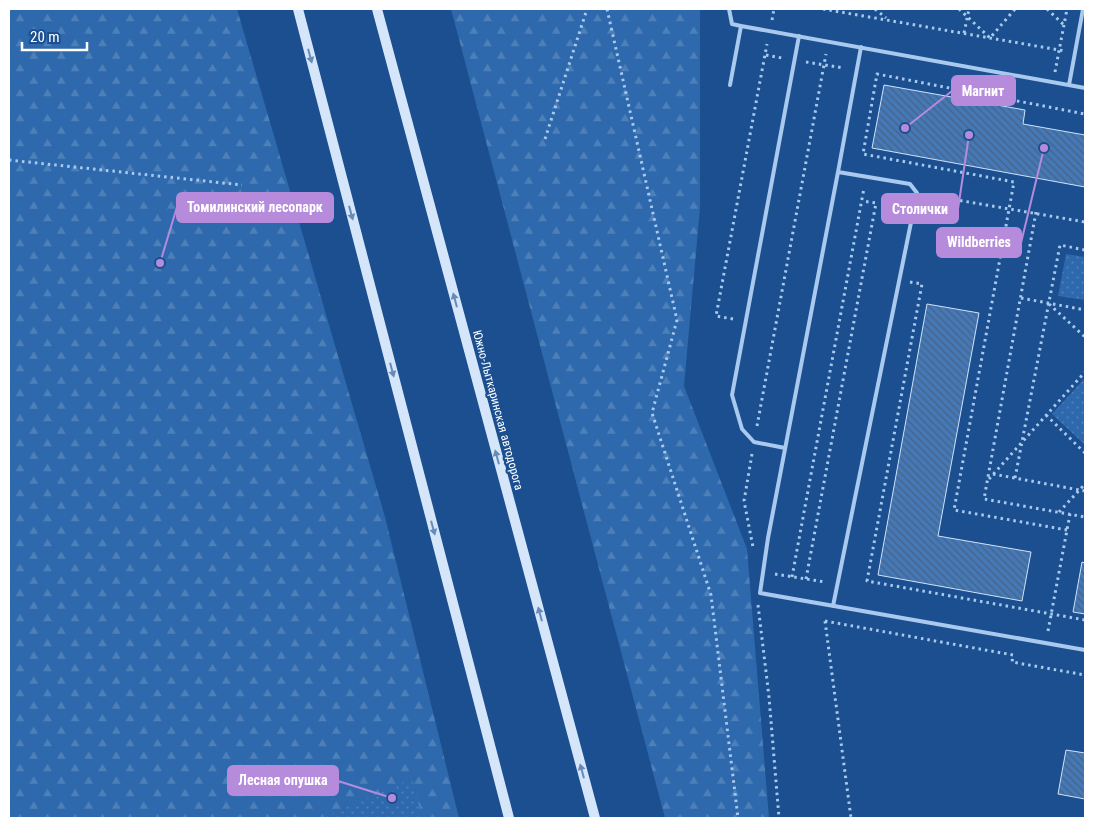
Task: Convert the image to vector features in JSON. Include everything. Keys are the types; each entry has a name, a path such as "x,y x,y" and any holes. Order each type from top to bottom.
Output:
{"main road":[{"path":"298,9 509,818"},
{"name":"Южно-Лыткаринская автодорога","path":"377,9 595,818"}],"lane":[{"path":"729,9 732,24 741,26 1085,88"},
{"path":"1069,85 1083,9"},
{"path":"730,86 741,26"},
{"path":"785,448 754,442 742,429 732,395 799,36"},
{"path":"860,47 768,538 760,593 1085,650"},
{"path":"833,606 917,193 910,184 838,172"}],"path":[{"path":"545,139 587,9"},
{"path":"607,9 677,320 652,413 711,595 738,818"},
{"path":"716,316 774,9"},
{"path":"823,9 1075,53"},
{"path":"875,9 887,20"},
{"path":"959,9 990,38"},
{"path":"964,33 969,9"},
{"path":"990,38 1015,9"},
{"path":"1047,9 1064,25"},
{"path":"1053,82 1067,9"},
{"path":"829,42 744,501 757,570 763,573 837,585"},
{"path":"766,55 856,70 1085,114"},
{"path":"877,74 863,154 1014,182 954,510 1067,530"},
{"path":"792,577 871,156"},
{"path":"9,160 242,185"},
{"path":"917,193 1036,212 1085,222"},
{"path":"806,579 876,204 862,201"},
{"path":"1036,212 984,498 1085,517"},
{"path":"1015,478 1060,245 1085,250"},
{"path":"900,280 922,284 867,581 1085,620"},
{"path":"1021,298 1085,310"},
{"path":"1049,303 1085,337"},
{"path":"988,480 1085,372"},
{"path":"1046,415 1085,453"},
{"path":"993,474 1085,491"},
{"path":"1059,512 1085,484"},
{"path":"1046,643 1070,514"},
{"path":"758,600 769,697 779,818"},
{"path":"833,606 825,621 851,818"},
{"path":"825,621 1013,655 1012,662 1085,675"}],"green space":[{"path":"9,9 237,9 385,517 459,818 9,818"},
{"path":"451,9 700,9 700,208 684,386 747,549 769,818 665,818"},
{"path":"1066,254 1085,257 1085,300 1058,296"},
{"path":"1085,378 1085,445 1052,414"},
{"path":"412,779 422,818 321,818"}],"building":[{"path":"884,85 1025,110 1023,124 1085,135 1085,187 872,148"},
{"path":"927,304 979,313 938,536 1031,552 1022,601 878,575"},
{"path":"1082,562 1085,563 1085,614 1073,612"},
{"path":"1066,750 1085,753 1085,799 1058,794"}],"place":[{"name":"Магнит","path":"905,128"},
{"name":"Столички","path":"969,135"},
{"name":"Wildberries","path":"1044,148"},
{"name":"Томилинский лесопарк","path":"160,263"},
{"name":"Лесная опушка","path":"392,798"}]}
